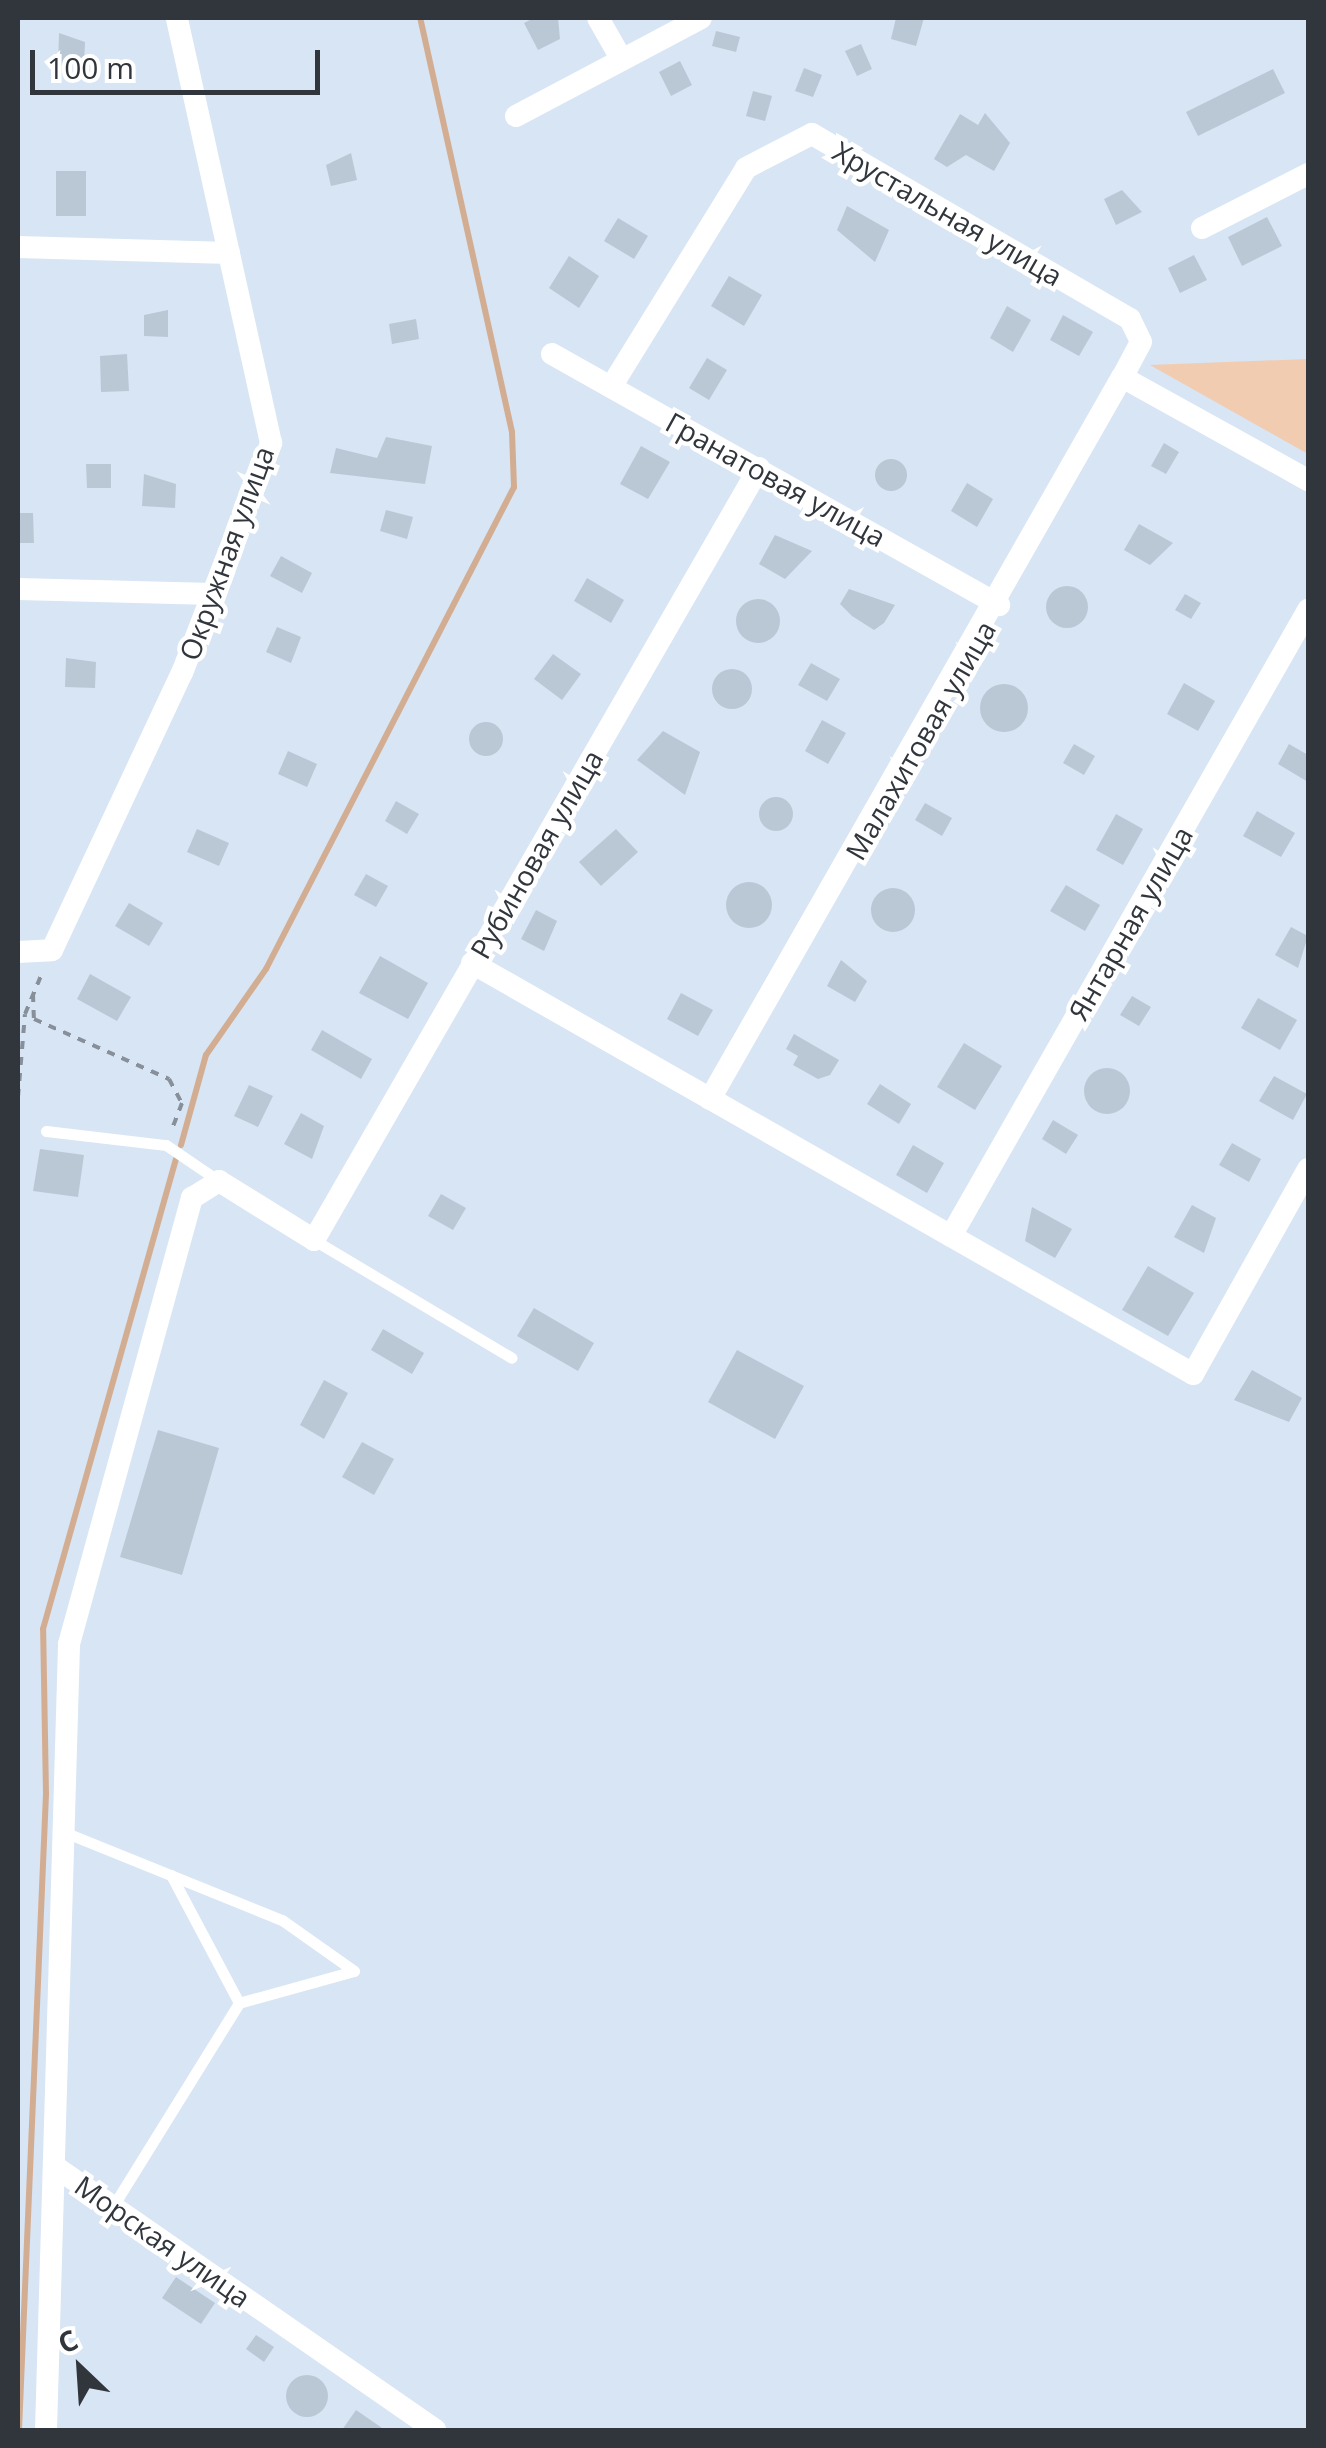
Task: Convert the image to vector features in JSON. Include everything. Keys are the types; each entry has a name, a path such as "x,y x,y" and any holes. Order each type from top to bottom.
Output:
{"street":[{"name":"Окружная улица","path":"52,950 213,594 271,444 177,18"},
{"path":"598,18 622,60"},
{"path":"516,116 701,18"},
{"name":"Хрустальная улица","path":"611,387 746,168 812,134 1130,318 1140,342 1122,377"},
{"path":"1202,228 1308,174"},
{"path":"18,248 229,253"},
{"name":"Гранатовая улица","path":"552,354 999,605"},
{"path":"1122,377 1308,480"},
{"name":"Малахитовая улица","path":"710,1099 999,605 1122,377"},
{"name":"Рубиновая улица","path":"314,1240 759,468"},
{"path":"18,589 213,594"},
{"name":"Янтарная улица","path":"951,1236 1308,610"},
{"path":"18,952 52,950"},
{"path":"472,964 1193,1374 1308,1169"},
{"path":"57,2168 64,1832 77,1594 192,1198 219,1181 314,1240"},
{"name":"Морская улица","path":"57,2168 435,2430"},
{"name":"Морская улица","path":"46,2430 57,2168"}],"lane":[{"path":"46,1130 166,1145 219,1181"},
{"path":"314,1240 512,1358"},
{"path":"64,1832 282,1920 354,1971 240,2003 113,2206"},
{"path":"172,1875 240,2003"}],"path":[{"path":"18,1097 33,994 52,950"},
{"path":"33,994 34,1018 169,1079 182,1103 166,1145"}],"shaded area":[{"path":"1308,359 1308,454 1150,365"}],"building":[{"path":"534,18 558,18 560,39 538,50 524,23"},
{"path":"896,18 924,18 916,46 891,39"},
{"path":"716,31 740,37 736,52 712,46"},
{"path":"59,33 85,42 84,65 58,65"},
{"path":"861,44 872,69 857,76 845,51"},
{"path":"680,61 692,85 671,96 659,72"},
{"path":"804,68 822,75 813,97 795,91"},
{"path":"1273,69 1285,93 1198,136 1186,112"},
{"path":"753,91 772,96 765,121 746,116"},
{"path":"985,113 1010,143 994,171 966,155 947,167 934,159 960,114 978,125"},
{"path":"351,153 357,180 331,186 326,165"},
{"path":"56,171 86,171 86,216 56,216"},
{"path":"1122,190 1142,212 1116,225 1104,199"},
{"path":"847,206 889,230 875,262 837,230"},
{"path":"1267,217 1282,246 1242,266 1228,237"},
{"path":"618,218 648,236 634,259 604,241"},
{"path":"1194,255 1207,280 1180,293 1168,268"},
{"path":"569,256 599,276 579,308 549,288"},
{"path":"729,276 762,295 744,326 711,306"},
{"path":"1007,306 1031,320 1013,352 990,338"},
{"path":"168,310 168,337 144,336 144,315"},
{"path":"1063,315 1093,332 1079,356 1050,340"},
{"path":"416,319 419,339 392,344 389,324"},
{"path":"127,354 129,391 101,392 100,356"},
{"path":"707,358 727,370 709,400 689,388"},
{"path":"386,437 432,446 425,484 330,473 336,448 377,458"},
{"path":"1164,443 1179,452 1166,474 1151,466"},
{"path":"641,446 670,462 648,499 620,484"},
{"path":"891,459 902,464 907,475 902,486 891,491 880,486 875,475 880,464"},
{"path":"86,464 111,464 111,488 87,488"},
{"path":"144,474 176,484 175,508 142,506"},
{"path":"967,483 993,499 977,527 951,511"},
{"path":"386,510 413,517 407,539 380,531"},
{"path":"18,513 33,513 34,543 18,543"},
{"path":"1139,524 1173,543 1150,565 1124,550"},
{"path":"775,535 812,551 785,579 759,564"},
{"path":"281,556 312,573 302,593 270,576"},
{"path":"587,578 624,600 611,623 574,601"},
{"path":"1067,586 1082,592 1088,607 1082,622 1067,628 1052,622 1046,607 1052,592"},
{"path":"849,589 895,605 884,623 874,630 852,616 840,604"},
{"path":"1185,594 1201,603 1191,619 1175,610"},
{"path":"758,599 773,606 780,621 773,636 758,643 743,636 736,621 743,606"},
{"path":"277,627 301,637 291,663 266,652"},
{"path":"553,654 581,674 562,700 534,679"},
{"path":"66,658 96,662 95,688 65,687"},
{"path":"811,663 840,679 827,701 798,685"},
{"path":"732,669 746,675 752,689 746,703 732,709 718,703 712,689 718,675"},
{"path":"1184,683 1215,701 1198,731 1167,714"},
{"path":"1004,684 1021,691 1028,708 1021,725 1004,732 987,725 980,708 987,691"},
{"path":"822,720 846,733 828,764 805,751"},
{"path":"486,722 498,727 503,739 498,751 486,756 474,751 469,739 474,727"},
{"path":"663,731 700,752 685,795 637,760"},
{"path":"1074,744 1095,756 1084,775 1063,763"},
{"path":"1289,744 1308,755 1308,782 1278,764"},
{"path":"288,751 317,764 307,787 278,774"},
{"path":"776,797 788,802 793,814 788,826 776,831 764,826 759,814 764,802"},
{"path":"396,801 419,814 407,834 385,821"},
{"path":"925,803 952,818 942,836 915,820"},
{"path":"1257,811 1295,833 1281,857 1243,836"},
{"path":"1116,814 1143,829 1123,865 1096,850"},
{"path":"197,829 229,843 219,866 187,852"},
{"path":"616,829 638,852 601,886 579,862"},
{"path":"366,874 388,886 376,907 354,895"},
{"path":"749,882 765,889 772,905 765,921 749,928 733,921 726,905 733,889"},
{"path":"1066,885 1100,905 1085,931 1050,911"},
{"path":"893,888 909,894 915,910 909,926 893,932 877,926 871,910 877,894"},
{"path":"129,903 163,923 149,946 115,926"},
{"path":"536,910 557,921 544,951 521,939"},
{"path":"1291,927 1308,936 1298,968 1275,955"},
{"path":"380,956 428,983 408,1019 359,993"},
{"path":"841,960 867,981 855,1002 827,986"},
{"path":"90,974 131,997 117,1021 77,999"},
{"path":"681,993 713,1010 698,1036 667,1019"},
{"path":"1132,996 1151,1007 1139,1026 1120,1015"},
{"path":"1258,998 1297,1020 1280,1050 1241,1028"},
{"path":"322,1030 372,1059 361,1079 311,1050"},
{"path":"794,1034 839,1060 830,1075 818,1079 793,1065 798,1056 786,1049"},
{"path":"964,1043 1002,1066 975,1110 937,1087"},
{"path":"1107,1068 1124,1074 1130,1091 1124,1108 1107,1114 1090,1108 1084,1091 1090,1074"},
{"path":"1274,1076 1307,1094 1293,1120 1259,1101"},
{"path":"880,1084 911,1104 899,1124 867,1104"},
{"path":"249,1085 273,1096 258,1127 234,1116"},
{"path":"301,1113 324,1126 312,1159 284,1144"},
{"path":"1053,1120 1078,1135 1066,1154 1042,1139"},
{"path":"1232,1143 1261,1159 1249,1182 1219,1165"},
{"path":"913,1145 944,1163 927,1193 896,1175"},
{"path":"40,1149 84,1155 78,1197 33,1191"},
{"path":"441,1194 466,1208 453,1230 428,1216"},
{"path":"1192,1205 1216,1218 1204,1253 1174,1237"},
{"path":"1032,1207 1072,1229 1055,1258 1025,1241"},
{"path":"1148,1266 1194,1293 1168,1336 1122,1310"},
{"path":"534,1308 594,1343 578,1371 517,1336"},
{"path":"383,1329 424,1353 412,1374 371,1350"},
{"path":"737,1350 804,1386 775,1439 708,1402"},
{"path":"1252,1370 1302,1398 1289,1422 1234,1400"},
{"path":"324,1380 348,1393 324,1439 300,1425"},
{"path":"158,1430 219,1448 182,1575 120,1557"},
{"path":"362,1442 394,1459 374,1495 342,1477"},
{"path":"176,2277 215,2303 201,2324 162,2298"},
{"path":"256,2335 274,2347 264,2362 246,2349"},
{"path":"307,2375 322,2381 328,2396 322,2411 307,2417 292,2411 286,2396 292,2381"},
{"path":"356,2410 385,2430 342,2430"}],"waterway":[{"path":"181,1145 206,1055 266,969 514,487 512,432 420,18"},
{"path":"19,2430 46,1794 43,1629 176,1159"}]}
